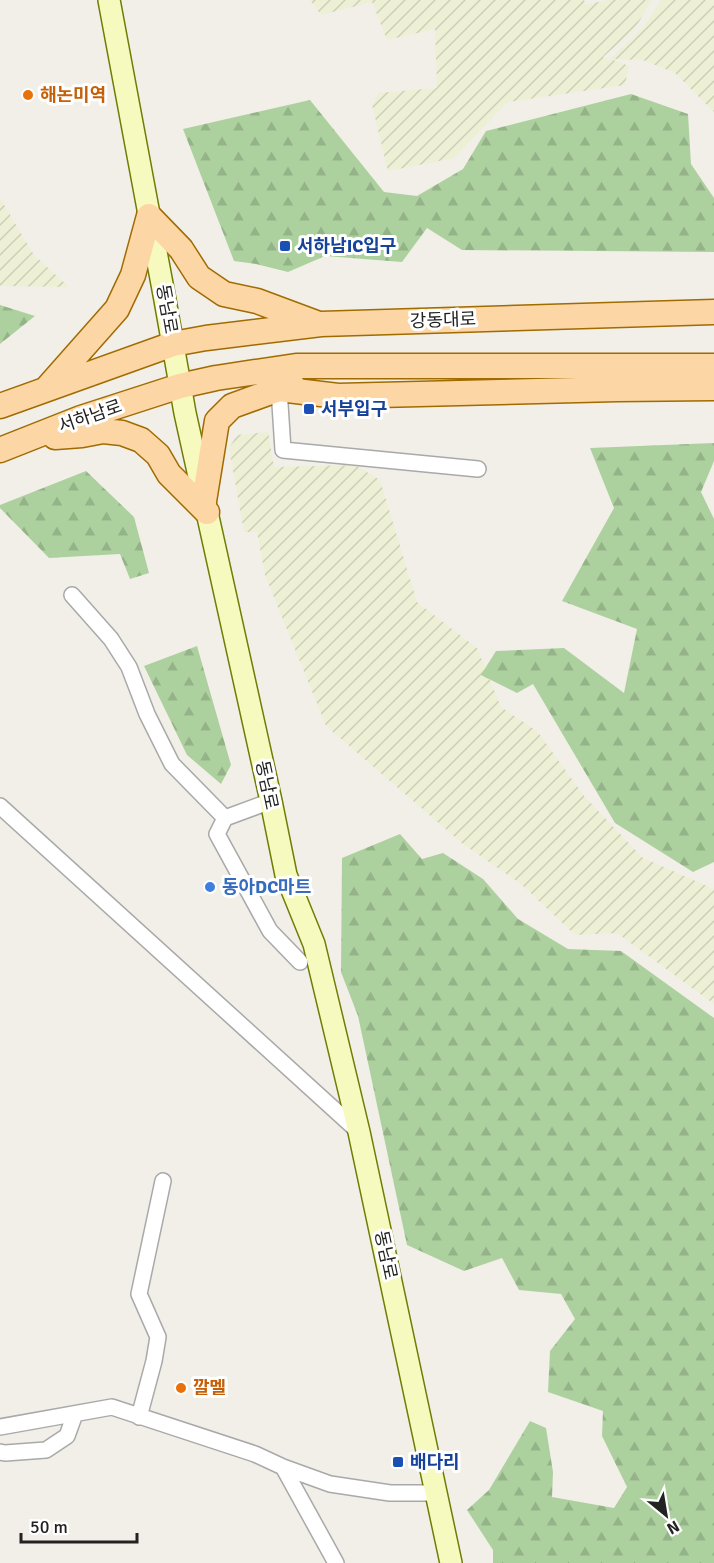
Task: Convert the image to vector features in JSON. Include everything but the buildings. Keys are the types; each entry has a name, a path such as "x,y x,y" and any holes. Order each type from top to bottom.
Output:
{"main road":[{"name":"동남로","path":"109,0 184,412 286,875 314,944 359,1132 451,1563"},
{"path":"149,216 181,249 199,277 224,294 257,301 321,324"},
{"path":"47,389 117,309 133,275 149,216"},
{"name":"강동대로","path":"173,344 321,324 714,312"},
{"path":"0,406 173,344"},
{"path":"180,386 296,366 714,366"},
{"path":"205,506 218,421 232,406 279,389 380,366"},
{"name":"서하남로","path":"0,450 81,418 180,386"},
{"path":"279,389 338,396 714,388"},
{"path":"26,440 103,431 122,433 141,440 158,456 169,474 205,506"}],"street":[{"path":"279,389 283,450 478,468"},
{"path":"72,595 111,639 129,667 147,714 172,764 225,818"},
{"path":"271,801 225,818 217,834 270,931 300,962"},
{"path":"0,806 359,1132"},
{"path":"139,1416 158,1337 139,1294 163,1182"},
{"path":"0,1427 112,1407 255,1454 330,1484 390,1493 436,1493"},
{"path":"0,1452 46,1450 67,1436 75,1414"},
{"path":"283,1467 336,1563"}],"green space":[{"path":"310,0 584,0 586,5 607,0 652,0 634,30 603,57 609,60 644,26 661,0 714,0 714,112 675,73 643,60 611,59 629,66 625,85 508,102 454,158 388,171 372,105 379,93 437,88 435,29 387,40 372,2 321,15"},
{"path":"631,94 688,114 691,164 714,198 714,252 462,250 427,228 402,262 325,256 288,272 234,261 183,129 310,100 384,192 417,196 463,169 486,131"},
{"path":"0,198 34,255 69,287 0,286"},
{"path":"0,305 35,316 0,344"},
{"path":"268,432 274,467 355,465 380,480 417,602 477,648 501,707 537,731 585,797 643,858 714,889 714,1004 617,933 575,935 521,884 463,844 326,726 265,575 257,532 244,532 229,448 237,435"},
{"path":"714,443 714,461 701,492 714,519 714,862 693,872 615,823 533,684 517,693 481,675 496,651 564,648 624,693 637,629 562,601 614,508 590,448"},
{"path":"86,471 134,517 149,573 130,579 120,554 49,558 0,508 0,505"},
{"path":"197,646 231,765 221,784 187,755 144,666"},
{"path":"400,834 422,859 443,853 483,879 518,919 568,949 621,951 714,1018 714,1563 493,1563 493,1550 467,1510 489,1490 530,1421 546,1428 553,1472 552,1497 614,1508 627,1487 602,1436 603,1411 548,1392 550,1351 575,1319 561,1294 519,1290 502,1258 464,1271 407,1245 358,1016 341,972 342,858"}],"place":[{"name":"해논미역","path":"28,95"},
{"name":"서하남IC입구","path":"285,246"},
{"name":"서부입구","path":"309,409"},
{"name":"동아DC마트","path":"210,887"},
{"name":"깔멜","path":"181,1388"},
{"name":"배다리","path":"398,1462"}]}
